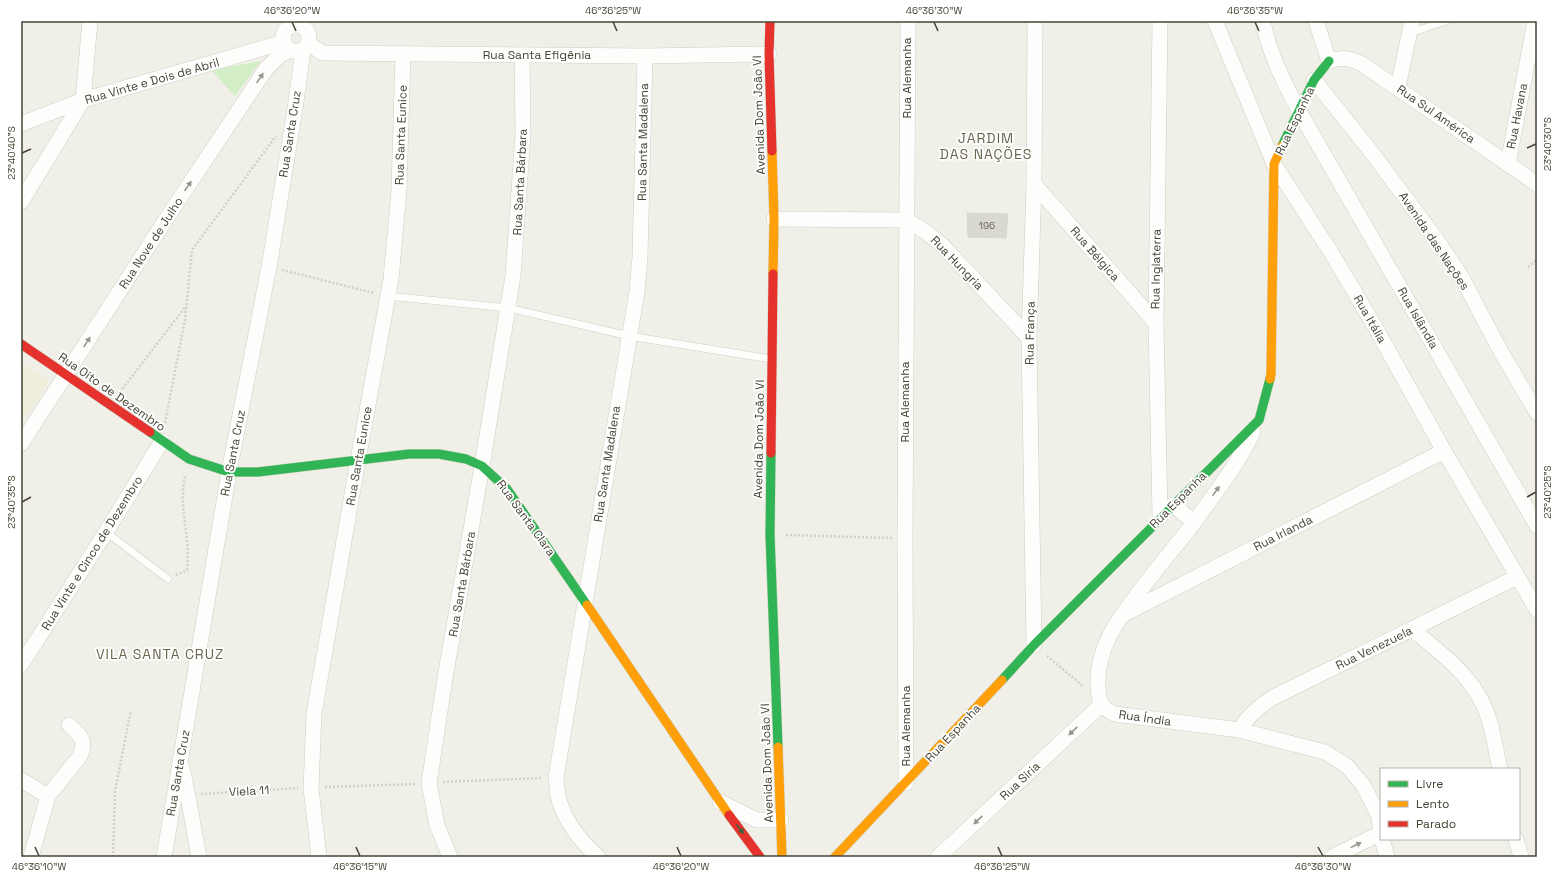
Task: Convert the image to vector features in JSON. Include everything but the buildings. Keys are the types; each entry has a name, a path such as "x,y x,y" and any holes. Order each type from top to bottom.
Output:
{"street":[{"path":"21,202 83,100 90,21"},
{"name":"Avenida Dom João VI","path":"770,21 769,54 774,219 770,535 782,857"},
{"name":"Rua Alemanha","path":"906,783 905,538 908,21"},
{"name":"Rua França","path":"1034,21 1034,184 1029,338 1034,645"},
{"name":"Rua Inglaterra","path":"1160,21 1156,323 1160,517"},
{"name":"Rua Itália","path":"1215,21 1274,164 1332,254 1374,325 1444,451 1537,610"},
{"name":"Rua Islândia","path":"1263,21 1268,45 1274,62 1299,111 1537,526"},
{"path":"1316,21 1329,61"},
{"name":"Rua Havana","path":"1508,164 1535,21"},
{"path":"306,24 309,35 296,46 284,34 289,27 306,24"},
{"path":"1398,87 1411,27"},
{"name":"Rua Vinte e Dois de Abril","path":"21,124 83,100 296,46"},
{"name":"Rua Santa Efigênia","path":"296,46 322,53 645,56 769,54"},
{"name":"Rua Santa Cruz","path":"164,857 229,472 269,267 295,109 296,46"},
{"name":"Rua Nove de Julho","path":"21,444 266,69 280,55 296,46"},
{"name":"Rua Santa Eunice","path":"319,857 310,788 314,714 388,296 399,191 403,54"},
{"name":"Rua Santa Bárbara","path":"450,857 437,825 429,783 445,678 508,308 516,247 523,134 522,55"},
{"name":"Rua Santa Madalena","path":"598,857 575,832 564,813 558,796 556,777 637,291 640,257 645,56"},
{"name":"Rua Sul América","path":"1329,61 1340,58 1352,59 1398,87 1537,184"},
{"name":"Rua Espanha","path":"822,857 837,855 1034,645 1173,504 1259,420 1271,374 1274,164 1314,80 1329,61"},
{"name":"Avenida das Nações","path":"1314,80 1369,149 1434,236 1461,276 1501,352 1537,413"},
{"name":"Rua Bélgica","path":"1034,184 1156,323"},
{"path":"774,219 906,220"},
{"name":"Rua Hungria","path":"906,220 926,232 943,246 1029,338"},
{"name":"Rua Oito de Dezembro","path":"21,344 189,459"},
{"path":"1100,702 1098,680 1100,662 1106,642 1122,614 1194,522 1234,465 1247,445 1259,420"},
{"name":"Rua Vinte e Cinco de Dezembro","path":"21,665 162,441"},
{"name":"Rua Irlanda","path":"1122,614 1444,451"},
{"name":"Rua Santa Clara","path":"189,459 229,472 258,472 409,454 439,454 466,458 482,466 507,489 585,601 718,801 756,851"},
{"path":"1173,504 1194,522"},
{"name":"Rua Venezuela","path":"1239,730 1256,708 1272,698 1517,577"},
{"path":"1412,629 1454,664 1477,692 1484,705 1490,725 1500,768"},
{"name":"Rua Índia","path":"1100,702 1107,711 1123,716 1239,730 1325,752 1347,766 1364,786 1378,816 1380,827"},
{"name":"Rua Siria","path":"938,857 1100,702"},
{"path":"31,857 48,796 80,756 83,750 81,736 69,725"},
{"path":"180,761 200,857"},
{"path":"21,780 48,796"},
{"path":"718,801 757,820 781,820"},
{"name":"Rua Santa Clara","path":"756,851 753,828 757,820"},
{"path":"1332,857 1380,833"},
{"path":"1382,840 1386,857"},
{"path":"1516,840 1521,857"}],"lane":[{"path":"1411,27 1446,21"},
{"path":"388,296 508,308 629,336 772,359"},
{"path":"106,532 168,579"}],"path":[{"path":"162,441 187,305 192,250 276,135"},
{"path":"1528,267 1537,260"},
{"path":"269,267 388,296"},
{"path":"110,406 187,305"},
{"path":"168,579 187,570 189,554 184,525 183,503 184,481 189,459"},
{"path":"770,535 905,538"},
{"path":"1034,645 1100,702"},
{"path":"113,857 115,791 131,710"},
{"name":"Viela 11","path":"188,794 310,788"}],"shaded area":[{"path":"21,362 49,381 21,423"}],"green space":[{"path":"261,61 235,96 211,70"}],"traffic: fast":[{"path":"1282,146 1314,80 1329,61"},
{"path":"1002,680 1034,645 1259,420 1270,379"},
{"path":"150,432 189,459 229,472 258,472 409,454 439,454 466,459 482,466 507,489 587,605"},
{"path":"771,453 770,535 778,747"}],"traffic: slow":[{"path":"1270,379 1274,164 1282,146"},
{"path":"772,151 774,219 773,274"},
{"path":"587,605 729,815"},
{"path":"835,857 1002,680"},
{"path":"778,747 782,857"}],"traffic: jam":[{"path":"770,21 769,54 772,151"},
{"path":"771,453 773,274"},
{"path":"21,344 150,432"},
{"path":"729,815 760,857"}],"district":[{"name":"JARDIM DAS NAÇÕES","path":"986,146"},
{"name":"VILA SANTA CRUZ","path":"160,654"}]}
